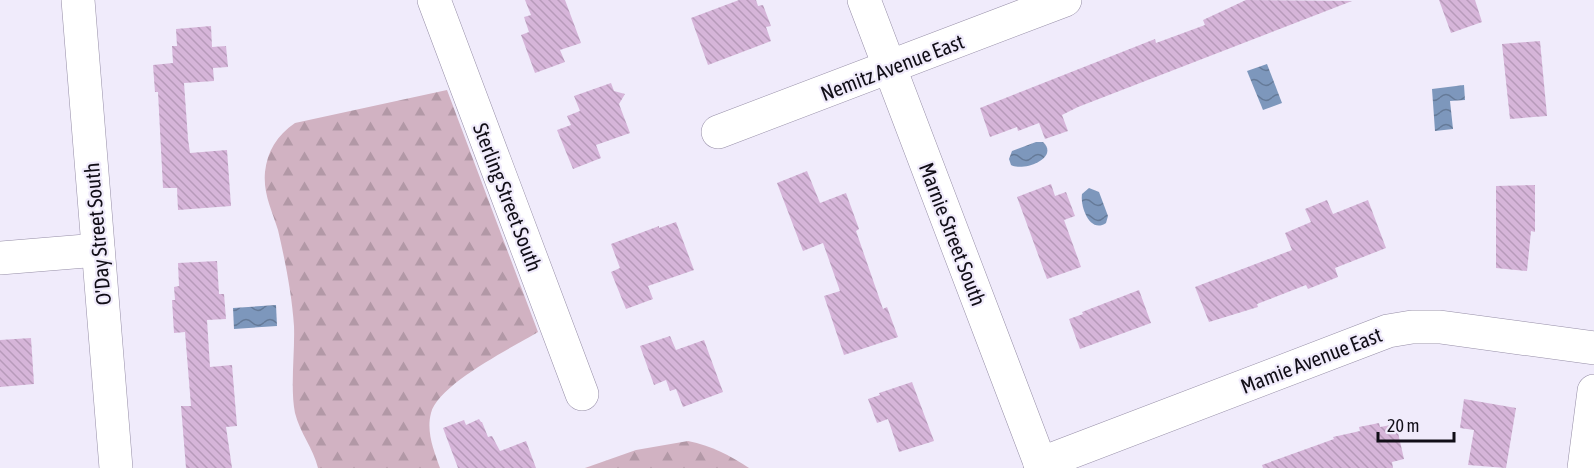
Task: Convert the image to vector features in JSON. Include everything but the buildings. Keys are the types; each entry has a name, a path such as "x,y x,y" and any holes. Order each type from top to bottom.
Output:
{"street":[{"name":"O'Day Street South","path":"78,0 116,468"},
{"name":"Sterling Street South","path":"434,0 582,394"},
{"name":"Marnie Street South","path":"864,0 1041,466"},
{"name":"Nemitz Avenue East","path":"718,132 1065,0"},
{"path":"0,258 98,250"},
{"name":"Mamie Avenue East","path":"1041,466 1388,331 1412,327 1440,327 1594,348"},
{"path":"1584,468 1594,391"}],"green space":[{"path":"447,90 538,332 478,367 447,390 437,402 431,413 429,427 440,468 318,468 295,413 293,314 281,241 265,188 268,158 274,144 295,123"},
{"path":"688,441 720,452 749,468 585,468 636,450"}],"water":[{"path":"1267,64 1282,103 1263,110 1247,71"},
{"path":"1464,85 1465,100 1450,101 1453,129 1435,131 1432,89"},
{"path":"1036,142 1043,142 1047,148 1044,158 1023,167 1011,165 1009,159 1012,151"},
{"path":"1089,188 1099,192 1108,216 1106,223 1095,225 1084,212 1082,194"},
{"path":"276,305 277,326 234,329 233,308"}]}
